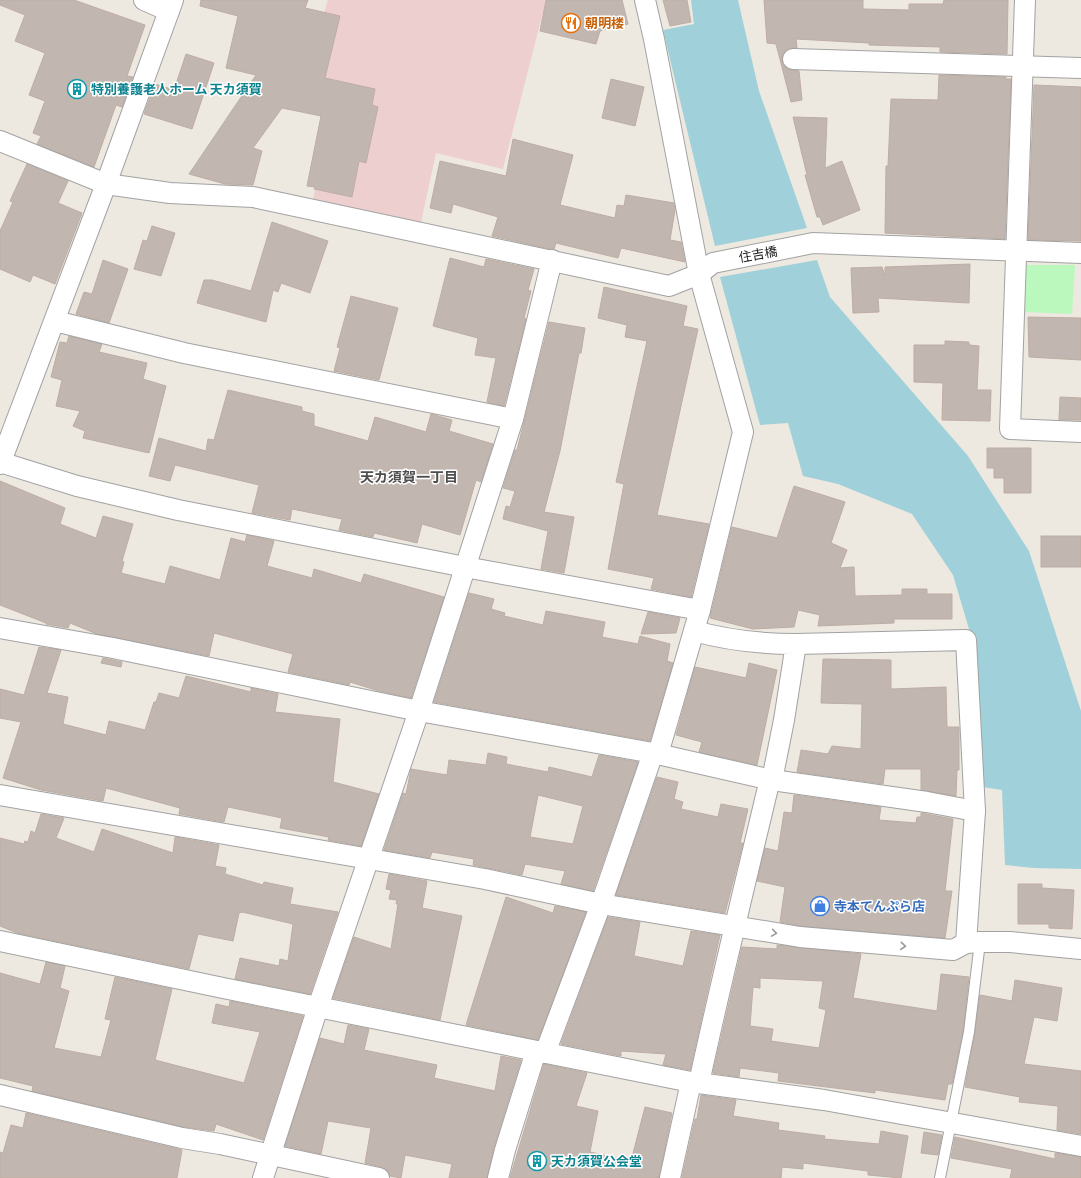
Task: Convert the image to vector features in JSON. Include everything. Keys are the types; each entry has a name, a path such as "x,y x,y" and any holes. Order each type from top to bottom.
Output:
{"street":[{"path":"144,0 171,5 55,321 0,463 77,486 163,506 465,567 700,610"},
{"path":"498,1178 505,1150 541,1052 601,904 656,754 700,610 744,432 645,0"},
{"path":"1025,0 1010,429 1081,432"},
{"path":"793,59 1081,68"},
{"name":"住吉橋","path":"0,141 106,184 170,193 253,196 669,286 706,269 813,243 1081,253"},
{"path":"263,1178 318,1007 363,874 370,859 419,711 513,419 552,260"},
{"path":"55,321 184,353 513,419"},
{"path":"0,628 113,648 419,711 656,754 771,779 928,802 975,811"},
{"path":"694,631 710,635 772,644 966,640 975,811 973,942"},
{"path":"670,1178 736,927 771,779 784,720 796,644"},
{"path":"0,795 485,879 601,904 800,938 953,950 973,942 1010,942 1081,949"},
{"path":"0,941 318,1007 695,1082 824,1100 950,1124 1081,1146"},
{"path":"0,1095 182,1138 220,1144 270,1156 379,1178"}],"lane":[{"path":"940,1178 969,1032 973,942"}],"shaded area":[{"path":"328,0 546,0 503,169 436,153 420,227 313,199 336,103 299,95"}],"green space":[{"path":"1026,265 1075,265 1072,314 1025,312"}],"water":[{"path":"691,0 738,0 759,91 807,228 715,246 663,30 694,24"},
{"path":"817,260 830,297 968,456 1029,551 1081,711 1081,869 1034,868 1005,865 1002,790 982,787 977,656 953,575 912,514 838,484 803,476 788,423 760,425 720,277"}],"building":[{"name":"特別養護老人ホーム 天カ須賀","path":"0,0 74,0 145,25 127,76 133,77 122,107 116,105 94,167 37,144 41,136 33,133 45,101 29,95 45,53 15,41 25,15 0,5"},
{"path":"201,0 308,0 305,8 340,16 325,78 375,89 372,105 378,107 366,163 359,161 352,197 314,189 315,187 307,186 321,116 282,108 253,148 262,151 253,185 225,184 189,174 256,75 226,68 238,16 200,6"},
{"name":"朝明楼","path":"546,0 622,0 628,24 600,31 596,44 540,31"},
{"path":"663,0 687,0 691,22 670,26"},
{"path":"764,0 863,0 863,9 909,10 909,4 943,4 944,0 1008,0 1007,54 940,52 940,47 869,45 869,43 796,39 797,48 787,49 782,58 783,64 787,69 799,71 802,100 791,102 776,44 767,43"},
{"path":"186,54 214,63 192,129 144,114 155,84 174,90"},
{"path":"939,75 1006,77 1006,79 1011,79 1005,239 885,233 886,166 888,166 891,99 938,100"},
{"path":"611,79 644,87 635,126 602,118"},
{"path":"1034,85 1081,87 1081,241 1028,240"},
{"path":"793,117 827,118 825,168 842,161 860,210 823,225 820,217 817,217 805,175 807,175"},
{"path":"513,139 573,155 560,205 615,218 617,205 624,206 626,195 674,203 675,210 670,240 681,242 685,262 621,248 618,258 556,243 554,249 550,249 492,236 498,217 453,204 451,213 430,208 440,161 506,176"},
{"path":"27,164 68,181 58,203 82,213 55,284 33,275 30,282 0,269 0,231 13,202 10,201"},
{"path":"272,222 328,241 310,293 281,283 278,292 273,290 266,322 197,303 204,280 212,280 251,291"},
{"path":"152,226 175,233 161,276 134,269 143,240 147,241"},
{"path":"450,258 484,267 486,259 534,269 528,290 531,291 524,318 526,319 504,406 487,402 496,358 475,355 478,338 433,326"},
{"path":"103,260 128,269 109,323 76,314 84,292 92,294"},
{"path":"970,264 969,303 878,298 879,312 853,313 851,268 882,267 885,276 885,267"},
{"path":"604,287 687,306 683,326 698,329 657,515 709,524 691,597 651,589 654,578 608,569 624,484 616,482 647,341 625,337 627,325 598,318"},
{"path":"351,296 398,308 379,380 334,371 340,348 337,347"},
{"path":"1028,317 1081,318 1081,360 1029,357"},
{"path":"549,322 585,328 560,451 544,512 574,517 564,573 541,569 548,531 503,519 506,506 510,507 515,491 503,488 515,450 517,450"},
{"path":"69,336 102,344 99,352 147,363 143,379 166,386 149,453 83,438 85,431 73,426 80,411 56,406 62,380 51,377 60,342 67,343"},
{"path":"945,341 969,342 969,345 979,346 977,390 991,390 990,421 942,420 943,383 914,382 914,345 945,345"},
{"path":"228,390 302,407 302,411 314,414 314,426 368,441 375,417 426,432 431,414 452,420 449,431 493,444 481,482 476,480 460,535 422,524 417,543 374,533 373,537 339,530 342,519 292,509 290,520 252,513 259,485 175,465 170,481 149,476 159,438 206,451 208,439 214,440"},
{"path":"1060,397 1081,398 1081,420 1059,420"},
{"path":"987,448 1031,448 1031,493 1004,493 1004,478 994,478 994,468 987,468"},
{"path":"0,481 65,508 60,524 96,538 103,516 133,524 122,561 124,562 121,573 165,584 170,566 220,580 231,538 245,542 247,535 274,541 267,566 312,578 314,569 361,583 364,574 444,597 411,698 379,691 350,682 349,685 288,672 293,654 214,633 209,656 97,634 70,623 68,628 46,624 0,605"},
{"path":"794,486 845,502 831,543 847,550 840,568 854,567 855,596 902,595 902,589 927,589 927,594 952,594 952,619 894,619 894,623 818,626 820,615 798,610 794,627 753,629 710,618 732,527 777,538"},
{"path":"1041,536 1081,536 1081,567 1041,567"},
{"path":"469,593 494,599 491,609 505,613 504,616 543,625 546,611 605,622 602,637 638,644 640,636 670,644 667,661 673,663 650,741 434,702"},
{"path":"648,612 680,618 676,633 641,634"},
{"path":"39,647 61,650 47,693 68,697 63,724 106,735 109,721 145,730 154,702 156,702 159,693 179,698 186,676 251,692 251,688 278,694 275,712 340,719 333,782 379,794 361,846 328,840 329,837 280,828 282,818 228,807 224,822 179,814 180,808 106,788 103,801 41,790 3,778 21,722 0,718 0,689 24,695"},
{"path":"103,658 122,662 121,667 101,663"},
{"path":"823,659 891,660 891,689 946,687 947,727 959,727 959,770 957,770 956,796 921,790 921,769 885,769 883,784 797,772 801,750 828,754 832,746 861,749 862,704 821,703"},
{"path":"749,663 777,670 757,765 699,752 702,742 676,735 695,667 746,678"},
{"path":"488,753 507,757 506,764 548,772 549,767 592,777 599,755 638,762 593,891 561,884 565,871 525,864 522,875 473,865 474,859 432,852 430,858 384,850 403,793 406,794 411,769 447,775 449,760 486,765","holes":["538,795 583,806 573,844 530,837"]},
{"path":"657,777 678,782 674,799 683,802 681,809 718,817 721,804 748,809 740,843 743,843 725,913 616,895"},
{"path":"794,795 881,807 879,820 916,823 917,817 921,817 921,813 953,819 945,891 952,891 945,938 801,926 780,922 785,887 757,881 765,848 778,851 784,812 792,813"},
{"path":"41,814 64,818 56,838 94,852 102,829 173,853 175,837 219,845 215,866 226,868 225,874 263,885 264,882 293,888 290,904 338,912 310,994 235,979 240,958 279,966 280,959 288,961 293,924 242,912 239,913 233,941 198,934 189,969 17,933 0,926 0,838 24,844 25,841 28,842 31,831 35,833"},
{"path":"389,874 427,881 422,908 462,916 440,1020 333,998 354,937 391,949 398,904 396,904 397,900 389,899 391,890 386,889"},
{"path":"1018,884 1042,884 1042,888 1074,890 1072,929 1049,928 1049,924 1018,924"},
{"path":"506,897 553,913 555,906 586,912 538,1040 466,1025"},
{"path":"608,917 640,922 634,956 683,966 691,931 720,935 690,1070 663,1065 666,1054 621,1051 621,1056 561,1044"},
{"path":"777,945 861,954 853,998 937,1011 941,974 969,977 963,1031 952,1084 948,1084 945,1100 875,1090 875,1093 778,1081 779,1073 740,1068 739,1077 713,1073 742,947 777,949","holes":["760,978 823,981 819,1008 826,1010 819,1048 771,1041 773,1029 750,1026 753,987 760,988"]},
{"path":"46,962 65,966 60,988 69,991 54,1048 101,1057 111,1020 105,1019 115,977 172,989 155,1060 244,1083 260,1032 212,1023 216,1004 229,1007 230,1001 303,1016 263,1140 216,1124 214,1131 184,1127 32,1091 33,1086 0,1078 0,973 40,984"},
{"path":"1015,980 1062,988 1057,1021 1034,1017 1024,1064 1081,1071 1081,1134 1057,1130 1058,1106 1019,1102 1020,1097 965,1087 980,995 1012,1001"},
{"path":"348,1025 369,1029 364,1050 437,1065 434,1078 495,1091 501,1056 521,1060 494,1147 487,1178 449,1178 452,1164 405,1155 401,1178 390,1176 387,1170 382,1167 365,1163 371,1128 328,1121 321,1154 285,1146 320,1038 344,1044"},
{"path":"544,1064 587,1073 576,1106 598,1111 590,1152 631,1161 645,1107 672,1113 659,1178 510,1178"},
{"path":"701,1095 736,1100 733,1116 779,1123 778,1130 825,1136 824,1139 879,1144 881,1131 908,1136 901,1178 868,1175 868,1171 803,1163 803,1169 782,1167 781,1178 682,1178 695,1119 697,1119"},
{"path":"26,1113 182,1150 177,1178 0,1178 0,1152 3,1153 11,1125 23,1128"},
{"path":"924,1132 942,1135 938,1155 921,1153"},
{"path":"955,1137 1055,1159 1055,1153 1081,1157 1081,1178 1010,1178 1012,1169 951,1158"}],"place":[{"name":"朝明楼","path":"571,23"},
{"name":"特別養護老人ホーム 天カ須賀","path":"77,89"},
{"name":"寺本てんぷら店","path":"820,906"},
{"name":"天カ須賀公会堂","path":"537,1161"}],"district":[{"name":"天カ須賀一丁目","path":"409,477"}]}
